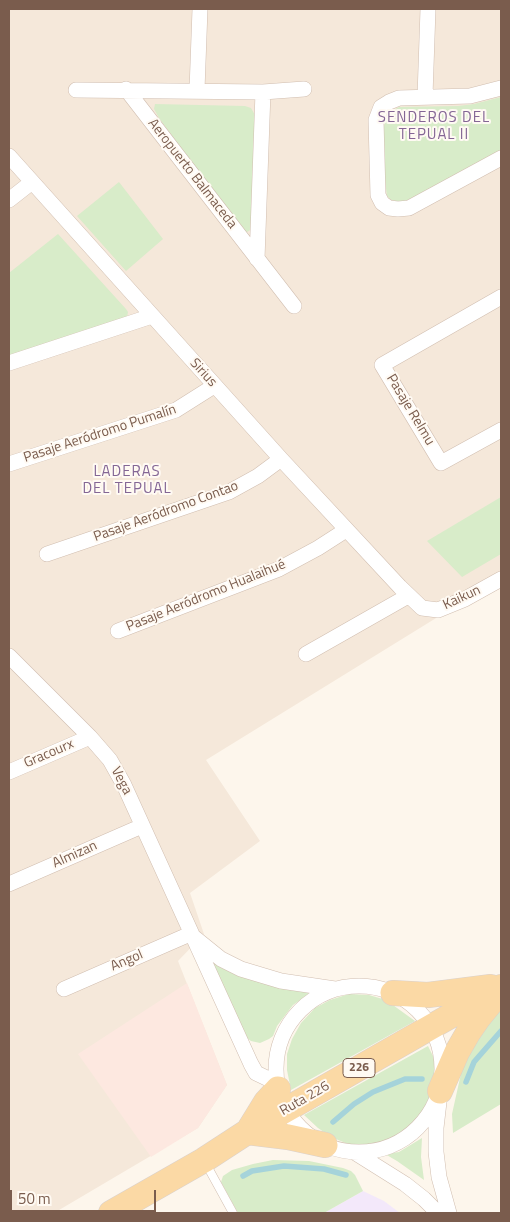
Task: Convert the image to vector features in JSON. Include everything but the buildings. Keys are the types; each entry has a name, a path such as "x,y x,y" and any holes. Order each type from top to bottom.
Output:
{"main road":[{"name":"Ruta 226","path":"111,1213 204,1160 247,1132 280,1094 431,1027 501,988"},
{"path":"393,993 428,995 501,988"},
{"path":"440,1091 457,1052 468,1033 501,988"},
{"path":"247,1132 288,1137 325,1145"}],"street":[{"path":"197,90 200,9"},
{"path":"425,96 428,9"},
{"path":"501,88 470,96 399,98 381,108 376,120 378,195 382,204 389,208 398,210 408,208 501,158"},
{"path":"76,90 263,92 304,89"},
{"name":"Aeropuerto Balmaceda","path":"126,90 294,306"},
{"name":"Aeropuerto Balmaceda","path":"258,259 263,92"},
{"name":"Sirius","path":"9,156 214,386 404,592"},
{"path":"9,200 32,182"},
{"name":"Pasaje Relmu","path":"501,297 382,365 441,463 501,430"},
{"path":"9,364 152,316"},
{"name":"Pasaje Aeródromo Pumalín","path":"9,464 176,410 214,386"},
{"name":"Pasaje Aeródromo Contao","path":"47,554 229,492 258,476 281,459"},
{"name":"Pasaje Aeródromo Hualaihué","path":"118,631 279,569 346,530"},
{"name":"Kaikun","path":"404,592 422,608 438,610 465,600 501,579"},
{"path":"306,654 404,592"},
{"name":"Vega","path":"10,658 90,737 110,760 124,785 250,1064 256,1073 280,1094"},
{"name":"Gracourx","path":"9,772 90,737"},
{"name":"Almizan","path":"9,884 142,826"},
{"name":"Vega","path":"190,934 221,959 241,969 281,981 336,989"},
{"name":"Angol","path":"64,989 190,934"},
{"path":"440,1091 433,1109 422,1124 408,1137 391,1146 373,1152 339,1150 309,1136 296,1124 280,1094 277,1058 283,1035 296,1015 314,999 336,989 355,986 374,987 393,993 415,1007 431,1027 440,1048 443,1069 436,1128 436,1152 439,1178 449,1213"},
{"path":"354,1152 406,1184 438,1213"}],"lane":[{"path":"204,1160 233,1213"}],"shaded area":[{"path":"9,9 501,9 501,578 206,760 260,841 190,893 204,934 178,961 227,1085 198,1128 54,1213 9,1213"},
{"path":"187,983 227,1085 198,1128 151,1157 78,1054"},
{"path":"363,1191 384,1201 400,1213 324,1213"}],"green space":[{"path":"501,97 501,150 414,198 402,202 391,200 387,196 383,130 389,113 399,107 458,106"},
{"path":"155,104 245,106 251,108 255,115 252,229 247,232 241,230 159,118 154,109"},
{"path":"119,182 163,239 126,271 77,216"},
{"path":"58,234 126,309 128,312 127,317 9,358 9,273"},
{"path":"501,497 501,554 462,577 427,541"},
{"path":"211,959 306,991 309,994 293,1005 277,1026 273,1036 260,1043 251,1041 247,1038"},
{"path":"349,994 369,995 386,1000 415,1021 291,1090 287,1070 287,1054 292,1039 301,1023 315,1008 330,1000"},
{"path":"501,1007 501,1104 453,1133 452,1114 466,1056"},
{"path":"428,1046 434,1058 432,1093 418,1119 405,1132 386,1141 369,1144 348,1144 331,1137 304,1115"},
{"path":"422,1138 421,1157 424,1180 385,1154 399,1152"},
{"path":"273,1160 309,1161 343,1168 355,1175 363,1191 324,1213 238,1213 221,1182 223,1176 232,1170"}],"waterway":[{"path":"466,1082 474,1062 501,1031"},
{"path":"333,1122 354,1104 373,1092 405,1079 422,1079"},
{"path":"243,1176 252,1171 284,1166 324,1169 346,1175"}],"district":[{"name":"SENDEROS DEL TEPUAL II","path":"434,126"},
{"name":"LADERAS DEL TEPUAL","path":"127,480"}]}
